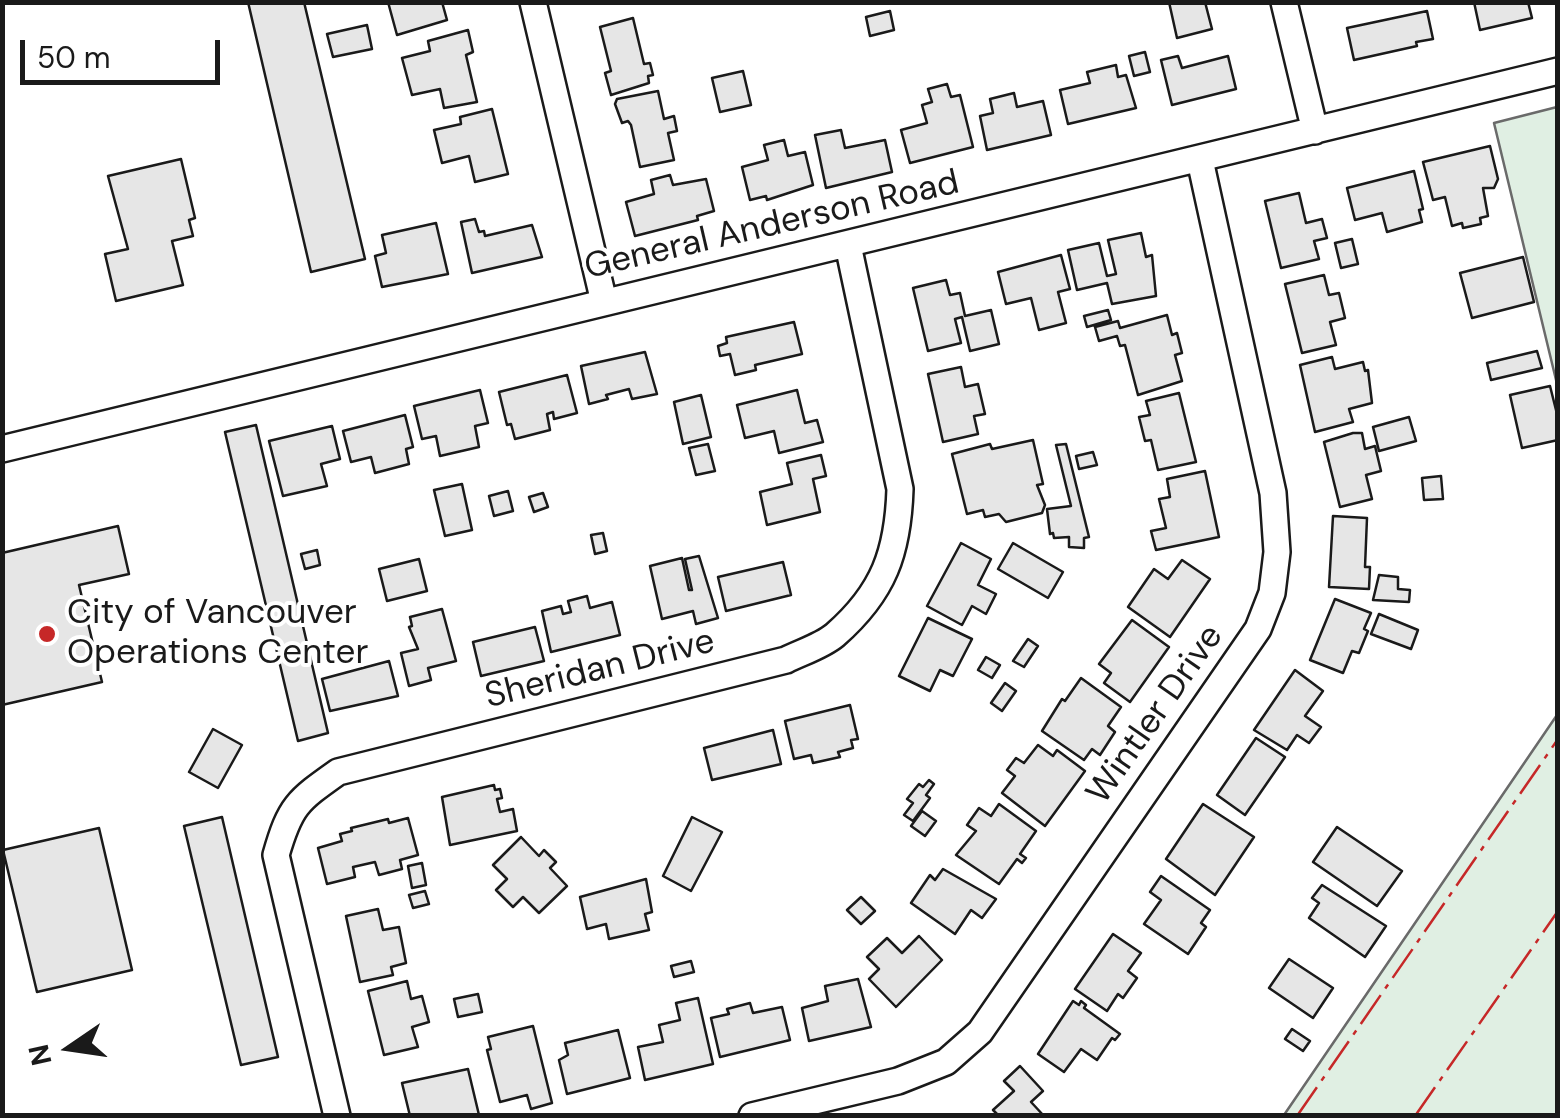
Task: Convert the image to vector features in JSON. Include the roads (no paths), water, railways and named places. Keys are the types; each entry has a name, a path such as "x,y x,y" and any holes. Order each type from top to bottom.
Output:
{"street":[{"path":"532,2 604,302"},
{"path":"1284,2 1315,131"},
{"name":"General Anderson Road","path":"2,449 1558,72"},
{"name":"Wintler Drive","path":"752,1116 898,1081 946,1062 980,1032 1258,629 1272,592 1277,552 1273,493 1200,160"},
{"name":"Sheridan Drive","path":"337,1116 276,855 288,816 309,792 338,772 786,660 833,637 868,598 891,562 899,529 900,490 848,245"}],"place":[{"name":"City of Vancouver Operations Center","path":"47,634"}]}
